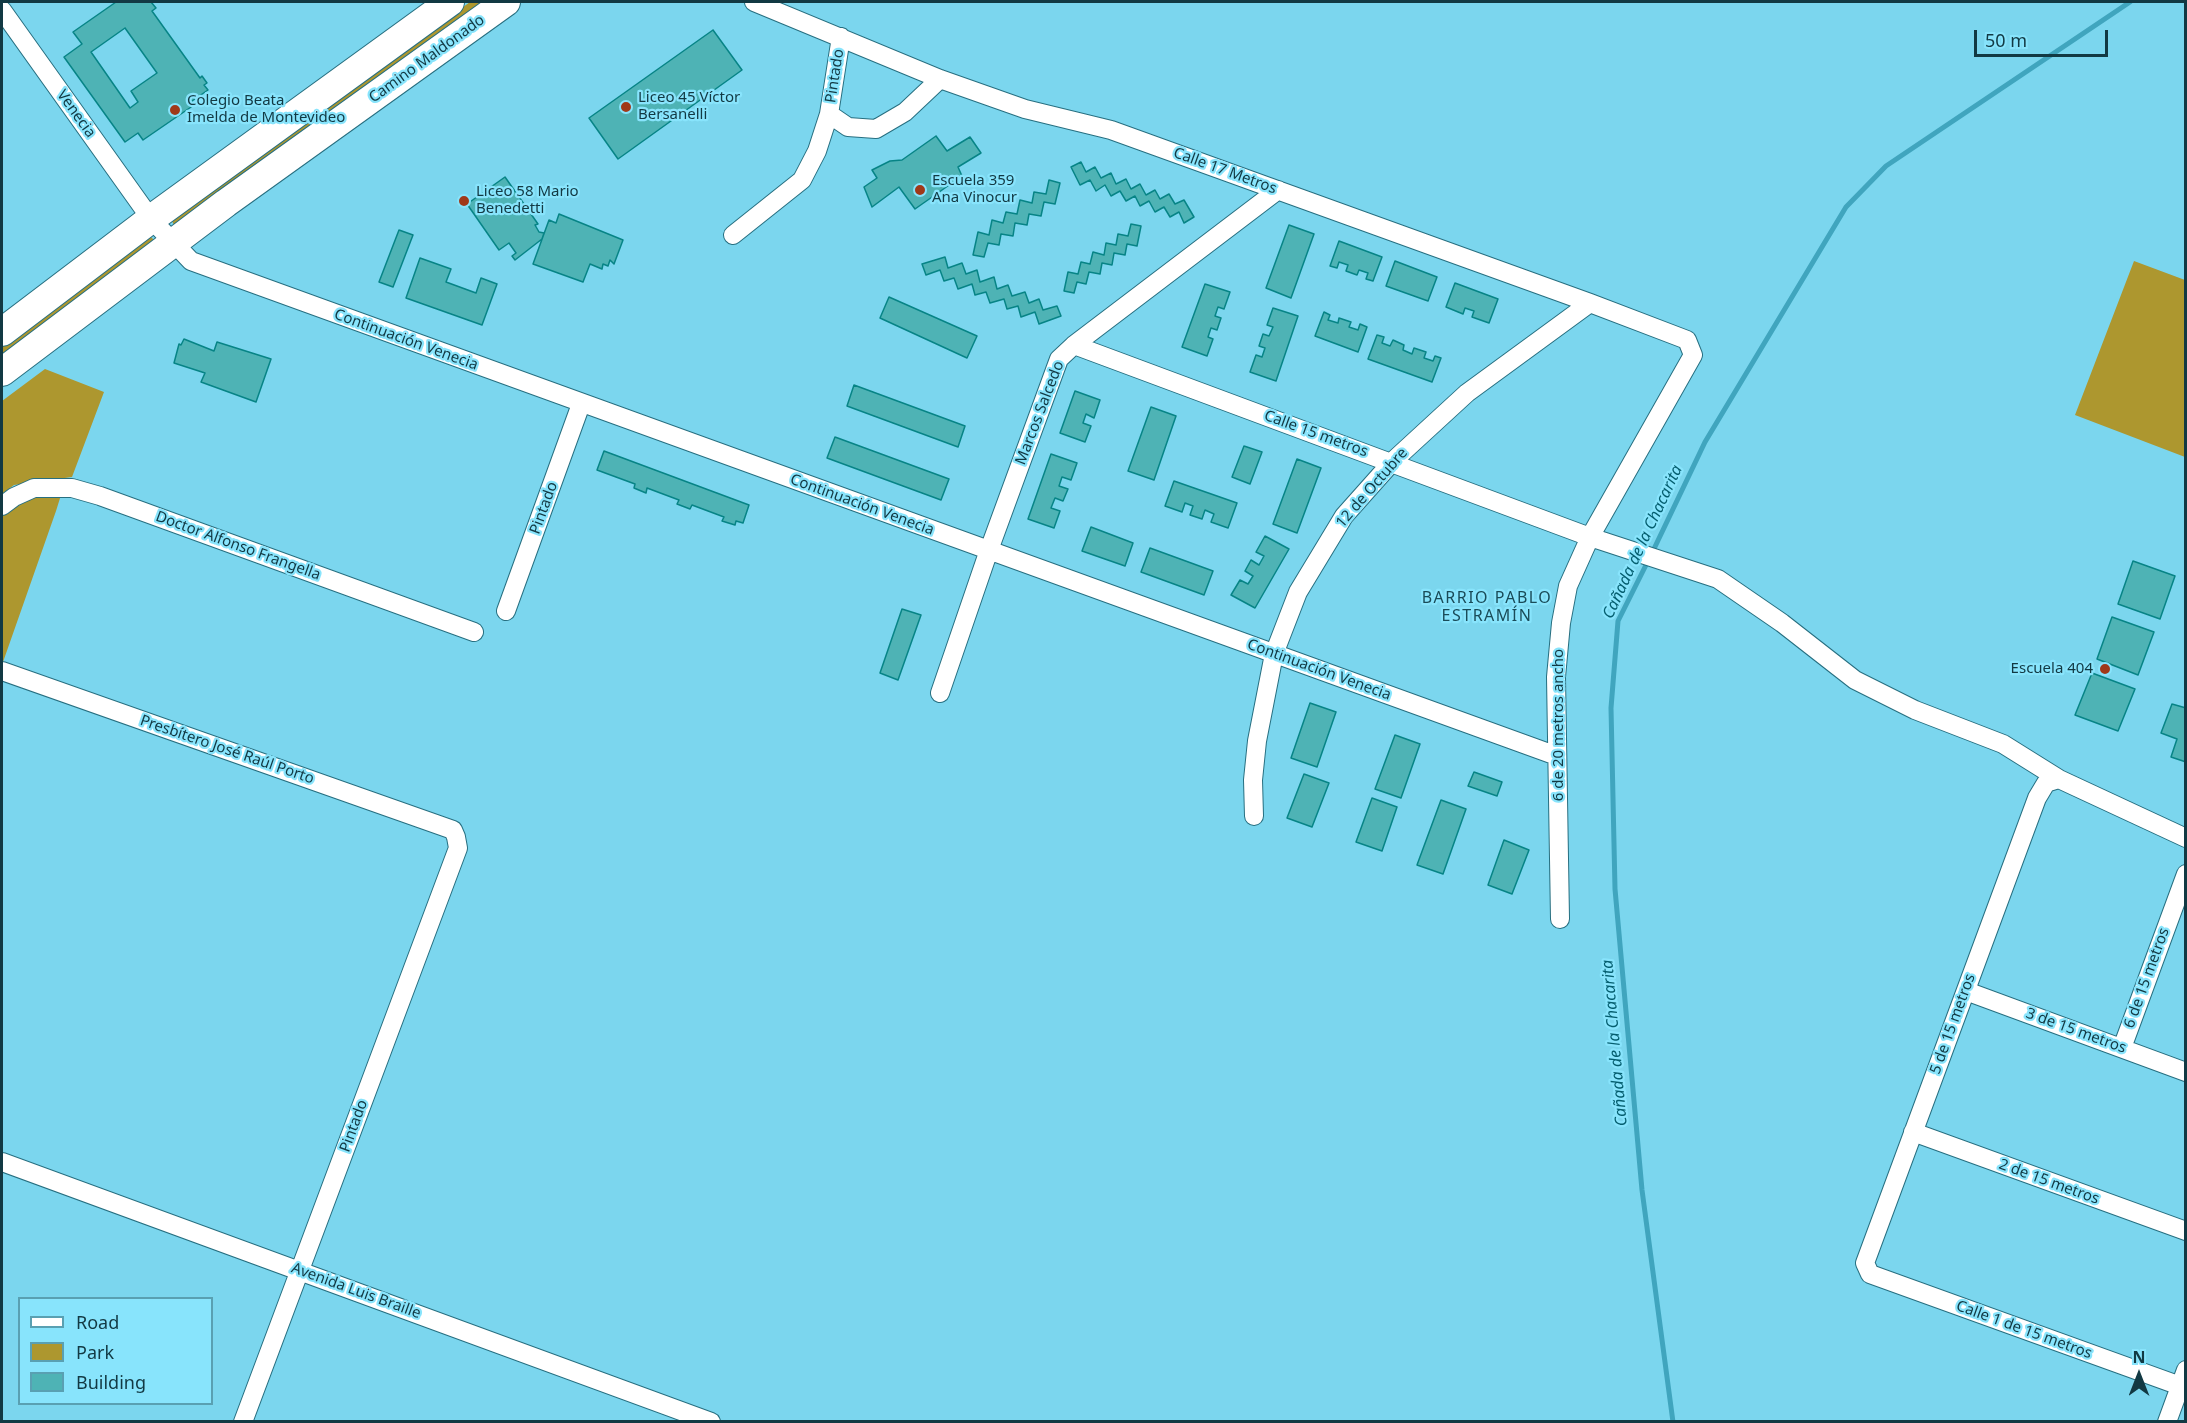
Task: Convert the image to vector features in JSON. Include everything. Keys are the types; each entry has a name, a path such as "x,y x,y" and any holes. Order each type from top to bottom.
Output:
{"main road":[{"path":"2,332 151,219 450,2"},
{"name":"Camino Maldonado","path":"2,372 226,203 506,2"}],"street":[{"name":"Calle 17 Metros","path":"754,2 940,79 1024,109 1111,130 1590,303 1687,340 1692,348"},
{"name":"Venecia","path":"2,11 151,219"},
{"name":"Pintado","path":"733,235 802,180 817,151 829,114 841,37"},
{"name":"Pintado","path":"829,114 848,127 876,129 905,112 940,79"},
{"name":"Marcos Salcedo","path":"940,693 989,550 1059,359 1074,345 1278,190"},
{"path":"151,219 173,245"},
{"name":"Continuación Venecia","path":"173,245 191,261 1557,756"},
{"name":"12 de Octubre","path":"1254,816 1253,780 1257,741 1274,654 1298,592 1344,516 1392,461 1467,393 1590,303"},
{"name":"Calle 15 metros","path":"1074,345 1392,461 1590,537 1725,584 1782,623 1855,680 1915,710 2003,744 2053,781 2186,838"},
{"name":"6 de 20 metros ancho","path":"1560,919 1556,677 1561,623 1568,586 1590,537 1693,355 1692,348"},
{"name":"Pintado","path":"506,611 581,404"},
{"name":"Doctor Alfonso Frangella","path":"2,506 14,497 34,488 72,488 100,496 474,632"},
{"name":"Presbítero José Raúl Porto","path":"2,671 453,830"},
{"name":"5 de 15 metros","path":"1866,1267 1866,1259 2037,798 2053,781"},
{"name":"Pintado","path":"243,1422 458,848 453,830"},
{"name":"6 de 15 metros","path":"2122,1048 2186,874"},
{"name":"3 de 15 metros","path":"1966,991 2186,1072"},
{"name":"2 de 15 metros","path":"1913,1132 2186,1231"},
{"name":"Avenida Luis Braille","path":"2,1162 711,1422"},
{"name":"Calle 1 de 15 metros","path":"1866,1267 1870,1274 2184,1381"},
{"path":"2167,1422 2184,1381"}],"green space":[{"path":"470,2 483,2 174,225 171,219"},
{"path":"150,236 155,241 2,355 2,346"},
{"path":"2134,261 2185,280 2185,457 2075,415"},
{"path":"45,369 104,392 72,477 14,485 2,494 2,401"},
{"path":"61,495 3,662 2,516 32,497"}],"building":[{"path":"116,2 151,2 156,8 152,11 200,78 202,76 207,83 204,85 208,90 192,101 194,105 143,140 138,133 125,142 64,57 82,44 73,32","holes":["125,28 157,73 131,91 138,102 130,108 91,52"]},
{"path":"713,30 742,70 618,159 589,118"},
{"path":"936,136 947,151 970,137 981,153 958,167 962,176 915,209 899,187 872,207 864,187 877,178 872,170 890,161 902,160"},
{"path":"1081,162 1086,172 1095,167 1101,178 1111,173 1116,184 1126,179 1131,189 1140,184 1146,195 1155,190 1160,199 1169,194 1175,204 1184,200 1194,217 1184,223 1179,212 1170,217 1164,207 1155,212 1149,201 1140,206 1135,196 1126,201 1120,191 1111,196 1105,185 1096,191 1090,180 1080,185 1071,167"},
{"path":"505,177 538,224 535,225 539,232 544,233 542,239 515,260 512,256 516,253 509,243 499,250 467,204"},
{"path":"1049,180 1060,183 1055,204 1044,202 1041,216 1029,214 1027,225 1015,223 1013,236 1001,234 999,245 988,243 984,257 973,255 978,232 989,235 992,220 1003,223 1006,212 1017,214 1020,200 1032,203 1034,192 1046,194"},
{"path":"559,214 623,240 614,264 610,260 608,266 603,264 602,269 590,264 583,282 533,264 549,220 556,223"},
{"path":"1131,224 1141,226 1137,246 1127,244 1125,255 1114,253 1112,265 1102,263 1100,274 1089,272 1086,284 1077,282 1074,293 1064,291 1068,272 1078,274 1081,262 1090,264 1093,252 1104,255 1106,243 1116,245 1118,234 1128,236"},
{"path":"1289,225 1314,234 1291,298 1266,288"},
{"path":"399,230 413,235 393,287 379,282"},
{"path":"1339,241 1382,257 1373,281 1366,279 1368,273 1359,270 1357,275 1346,271 1348,265 1339,262 1337,268 1330,266"},
{"path":"945,257 948,268 962,263 966,274 977,270 980,282 994,277 997,289 1008,285 1012,296 1025,292 1029,303 1039,299 1043,310 1057,306 1061,316 1039,324 1035,312 1021,317 1018,306 1007,309 1004,299 990,303 986,292 975,295 972,284 958,289 954,278 944,281 940,270 926,275 922,264"},
{"path":"420,258 451,269 446,282 476,293 481,278 497,284 482,325 406,298"},
{"path":"1395,261 1437,277 1428,301 1386,286"},
{"path":"1455,283 1498,299 1489,323 1472,317 1474,311 1465,308 1463,314 1446,307"},
{"path":"1205,284 1230,292 1224,309 1218,307 1215,316 1221,318 1217,330 1211,328 1208,337 1213,339 1207,356 1182,347"},
{"path":"889,297 977,336 967,358 880,318"},
{"path":"1273,308 1298,316 1276,381 1250,372 1256,355 1262,357 1265,348 1259,346 1263,334 1269,336 1273,327 1267,325"},
{"path":"1324,312 1330,315 1328,320 1338,323 1339,318 1351,322 1349,327 1358,330 1360,324 1367,327 1358,352 1315,336"},
{"path":"1377,335 1384,337 1382,343 1390,346 1393,340 1404,345 1403,350 1412,354 1414,348 1426,352 1424,358 1433,361 1435,356 1441,358 1432,382 1368,359"},
{"path":"184,339 214,351 217,342 271,359 256,402 201,382 205,373 174,363 179,344 181,345"},
{"path":"854,385 965,426 958,447 847,406"},
{"path":"1075,391 1100,400 1094,418 1086,414 1083,423 1091,426 1085,442 1060,433"},
{"path":"1151,407 1176,416 1154,480 1128,471"},
{"path":"835,437 949,479 941,500 827,458"},
{"path":"1244,446 1262,452 1250,484 1232,477"},
{"path":"604,451 749,505 743,523 736,521 735,525 722,521 724,517 692,505 690,509 677,504 679,500 647,488 646,493 634,488 635,484 597,470"},
{"path":"1051,454 1077,463 1071,480 1062,477 1059,486 1068,489 1063,501 1055,498 1051,508 1060,511 1054,528 1028,519"},
{"path":"1297,459 1321,468 1297,533 1273,524"},
{"path":"1174,481 1237,503 1228,528 1211,522 1214,514 1205,510 1202,519 1190,515 1193,506 1185,503 1182,512 1165,506"},
{"path":"1091,527 1133,543 1125,566 1082,551"},
{"path":"1265,536 1289,549 1255,608 1231,595 1240,580 1248,584 1253,576 1245,571 1251,560 1259,565 1264,556 1256,552"},
{"path":"1150,548 1213,571 1204,595 1141,572"},
{"path":"2133,561 2175,576 2160,619 2118,604"},
{"path":"902,609 921,615 898,680 880,673"},
{"path":"2112,617 2154,632 2138,675 2097,659"},
{"path":"2092,673 2135,689 2118,731 2075,715"},
{"path":"1310,703 1336,712 1317,767 1291,758"},
{"path":"2172,704 2186,708 2186,762 2171,757 2177,739 2161,733"},
{"path":"1395,735 1420,744 1401,798 1375,789"},
{"path":"1474,772 1502,782 1497,796 1468,786"},
{"path":"1304,774 1329,783 1312,827 1287,818"},
{"path":"1372,798 1397,807 1382,851 1356,842"},
{"path":"1441,800 1466,809 1443,874 1417,865"},
{"path":"1504,840 1529,850 1512,894 1488,885"}],"waterway":[{"name":"Cañada de la Chacarita","path":"1652,553 1705,442 1846,207 1886,166 2130,2"},
{"name":"Cañada de la Chacarita","path":"1648,561 1618,621 1611,708 1615,889 1642,1190 1673,1422"}],"place":[{"name":"Liceo 45 Víctor Bersanelli","path":"626,107"},
{"name":"Colegio Beata Imelda de Montevideo","path":"175,110"},
{"name":"Escuela 359 Ana Vinocur","path":"920,190"},
{"name":"Liceo 58 Mario Benedetti","path":"464,201"},
{"name":"Escuela 404","path":"2105,669"}],"district":[{"name":"BARRIO PABLO ESTRAMÍN","path":"1487,607"}]}
